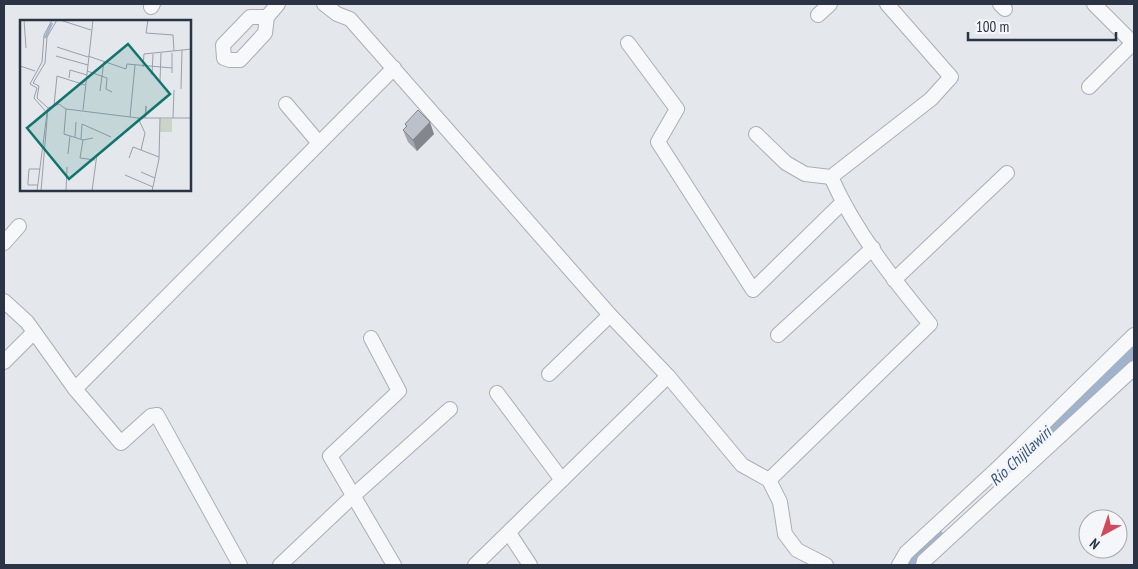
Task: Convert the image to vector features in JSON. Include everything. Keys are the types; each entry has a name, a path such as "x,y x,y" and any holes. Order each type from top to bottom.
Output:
{"street":[{"path":"267,17 278,4"},
{"path":"324,4 337,14 350,19 610,315 668,376 742,465 769,480 780,502 785,534 797,550 826,565"},
{"path":"350,4 350,19"},
{"path":"818,15 830,4"},
{"path":"756,134 786,163 799,171 805,174 831,178 931,99 952,77 887,4"},
{"path":"1089,87 1134,42 1094,4"},
{"path":"628,43 677,109 658,142 753,290 842,203"},
{"path":"75,389 394,68"},
{"path":"286,104 319,143"},
{"path":"894,280 1007,173"},
{"path":"769,480 930,324 894,280 872,248 842,203 831,178"},
{"path":"4,242 19,226"},
{"path":"778,335 872,248"},
{"path":"4,301 27,322 75,389 121,442 151,416 157,415 240,565"},
{"path":"549,374 610,315"},
{"path":"4,362 34,332"},
{"path":"899,565 906,553 997,469 1134,335"},
{"path":"371,338 399,391 330,456 394,565"},
{"path":"923,565 924,561 1134,368"},
{"path":"475,565 668,376"},
{"path":"497,393 562,480"},
{"path":"280,565 450,409"},
{"path":"508,533 530,565"}],"building":[{"path":"418,110 430,122 413,140 403,130 407,126 405,124"}],"waterway":[{"name":"Río Chijllawiri","path":"1017,458 1134,349"},
{"name":"Río Chijllawiri","path":"908,565 919,549 934,536"}]}
